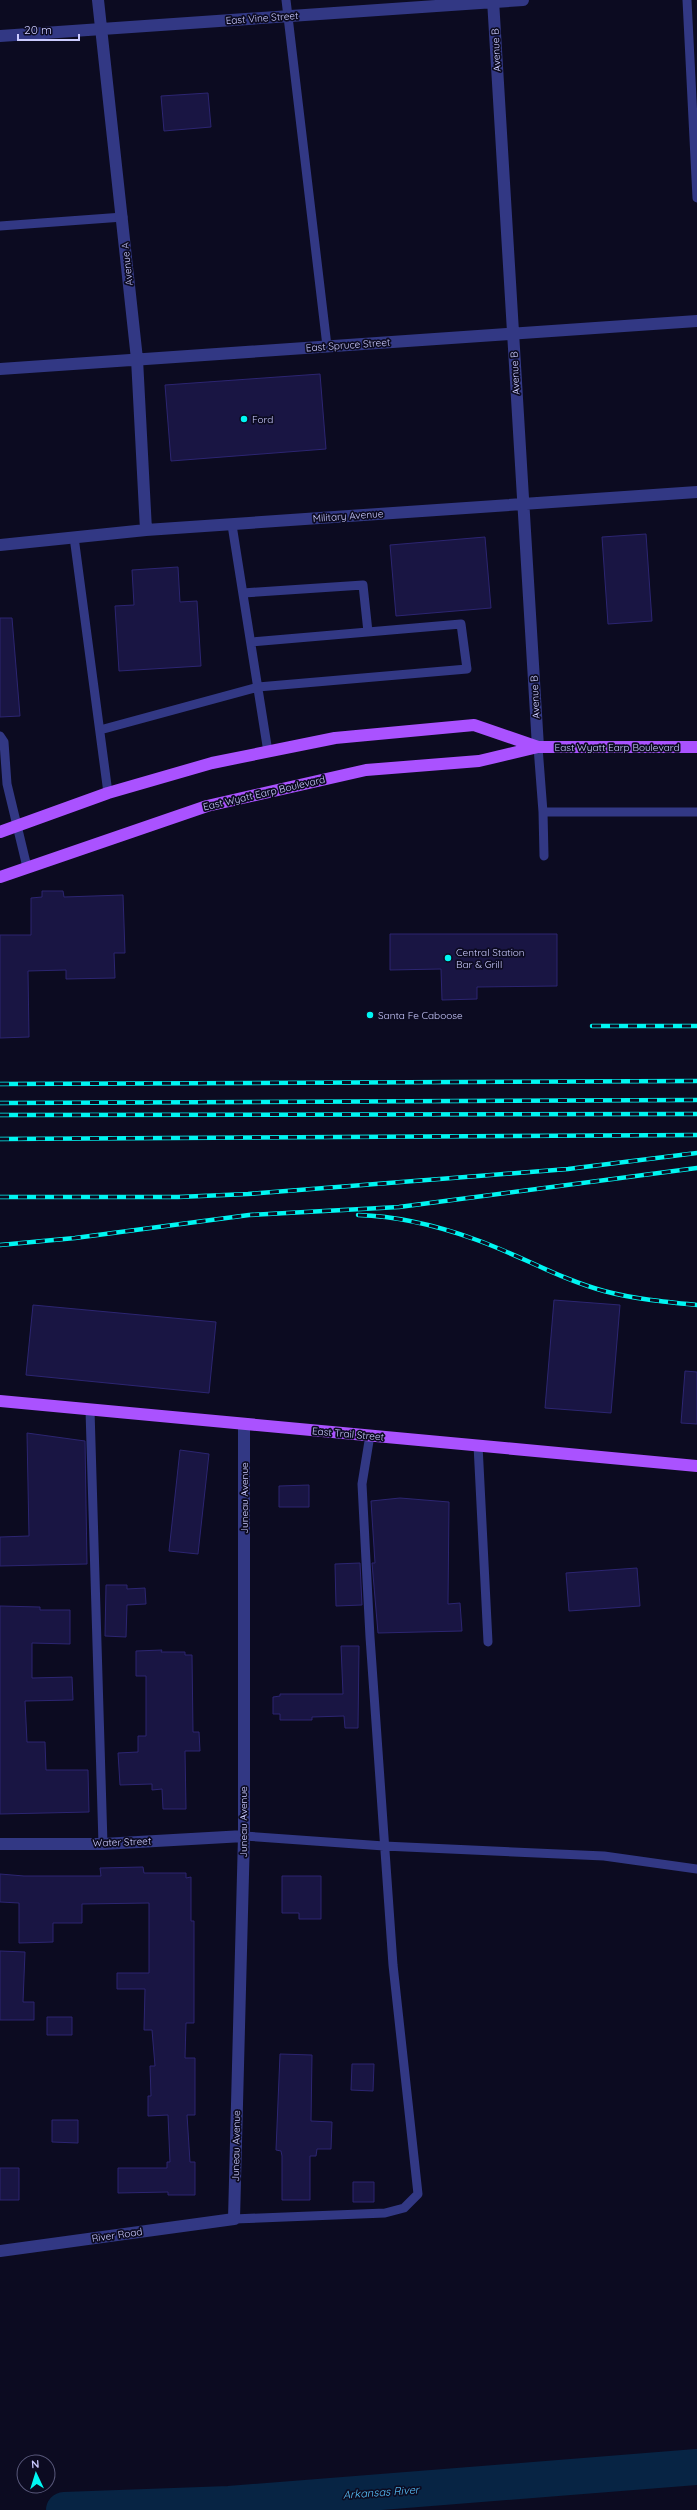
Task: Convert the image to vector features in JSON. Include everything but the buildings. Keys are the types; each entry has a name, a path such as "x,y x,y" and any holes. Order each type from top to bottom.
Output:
{"main road":[{"name":"East Wyatt Earp Boulevard","path":"0,832 108,793 212,763 335,738 474,725 538,746"},
{"name":"East Wyatt Earp Boulevard","path":"0,877 207,806 288,786 366,770 479,761 538,746 697,747"},
{"name":"East Trail Street","path":"0,1401 244,1425 370,1435 697,1466"}],"street":[{"name":"Avenue A","path":"98,0 100,29 123,217 137,359 146,530"},
{"name":"East Vine Street","path":"0,36 524,0"},
{"name":"Avenue B","path":"493,1 538,746"},
{"name":"East Spruce Street","path":"0,369 697,321"},
{"name":"Military Avenue","path":"0,545 146,530 697,492"},
{"name":"Juneau Avenue","path":"234,2219 244,1836 244,1425"},
{"name":"Water Street","path":"0,1844 103,1844 244,1836"},
{"name":"River Road","path":"0,2251 234,2219"}],"lane":[{"path":"286,0 327,346"},
{"path":"687,0 697,198"},
{"path":"0,226 123,217"},
{"path":"232,525 268,752"},
{"path":"74,537 108,793"},
{"path":"243,593 363,585 368,632"},
{"path":"100,730 258,687 467,669 461,624 251,642"},
{"path":"0,736 4,742 3,785 27,867"},
{"path":"538,746 543,812 544,856"},
{"path":"543,812 697,812"},
{"path":"90,1410 103,1844"},
{"path":"234,2219 386,2213 404,2208 418,2194 403,2071 384,1846 362,1484 370,1435"},
{"path":"478,1445 488,1642"},
{"path":"244,1836 384,1846 604,1856 697,1869"}],"waterway":[{"name":"Arkansas River","path":"64,2510 229,2504 697,2467"}],"railway":[{"path":"592,1026 697,1026"},
{"path":"0,1084 697,1081"},
{"path":"0,1103 697,1100"},
{"path":"0,1115 697,1114"},
{"path":"0,1139 697,1135"},
{"path":"0,1197 178,1197 248,1194 568,1169 697,1153"},
{"path":"0,1245 75,1238 249,1215 399,1207 697,1168"},
{"path":"358,1215 387,1217 431,1226 460,1234 490,1245 571,1280 615,1294 697,1305"}],"place":[{"name":"Ford","path":"244,419"},
{"name":"Central Station Bar & Grill","path":"448,958"},
{"name":"Santa Fe Caboose","path":"370,1015"}]}
